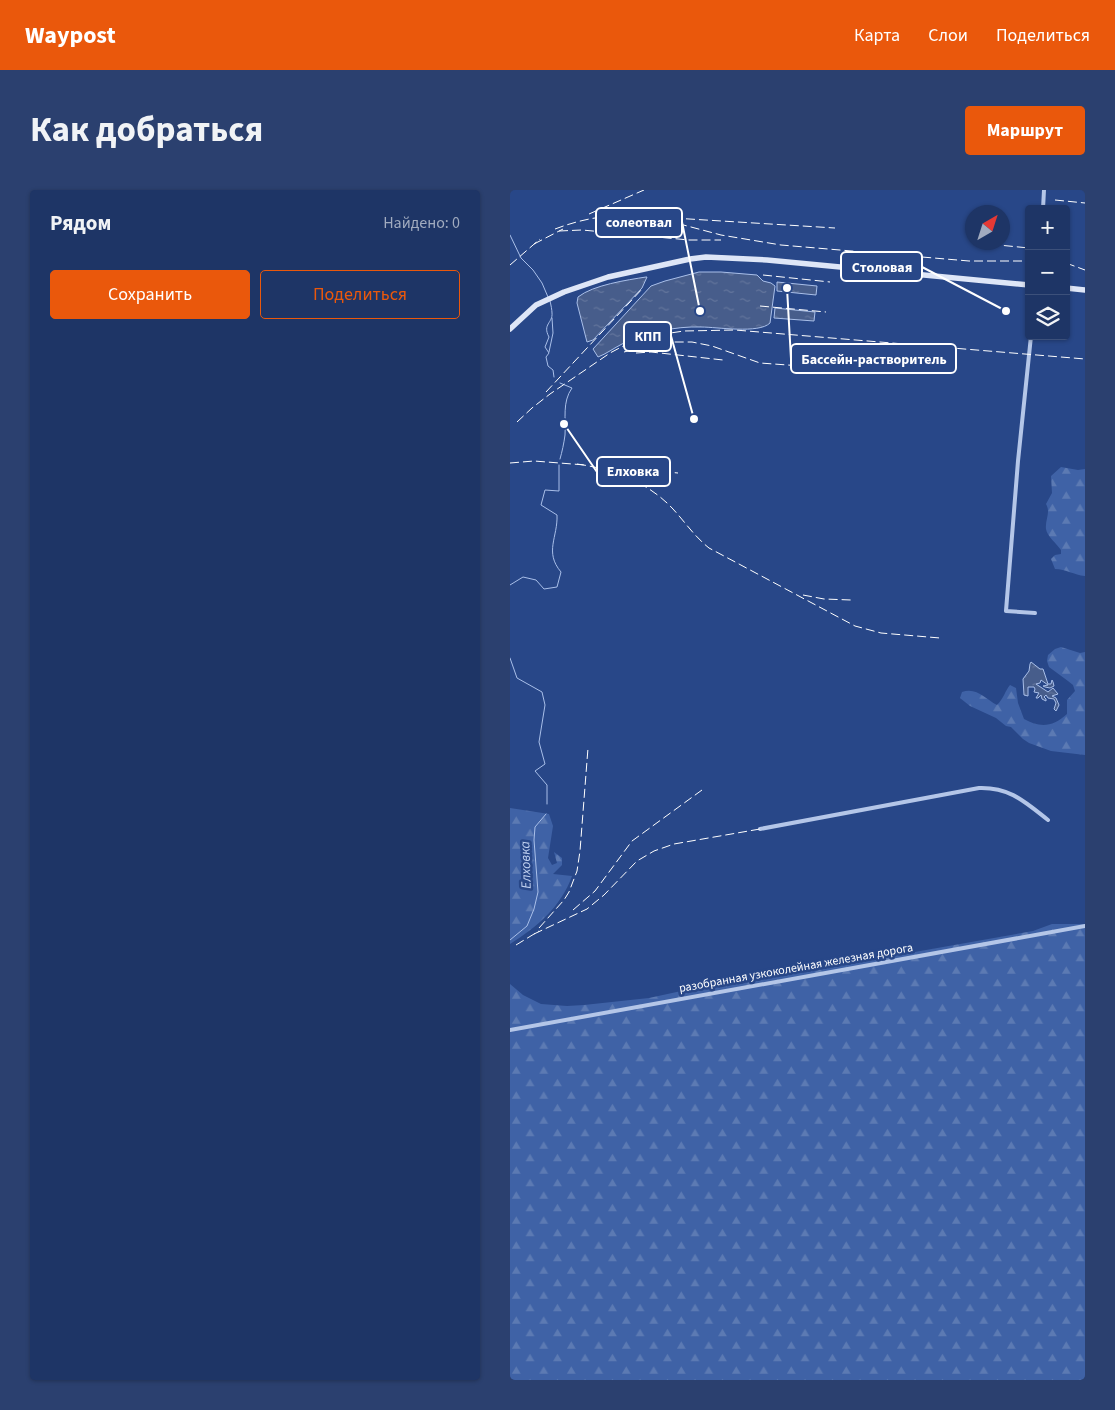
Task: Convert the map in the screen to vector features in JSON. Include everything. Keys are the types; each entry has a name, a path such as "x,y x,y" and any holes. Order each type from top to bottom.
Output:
{"main road":[{"path":"510,329 529,310 554,296 608,277 690,259 716,257 767,260 1025,285"},
{"path":"1070,288 1085,290"}],"street":[{"path":"1043,205 1044,190"},
{"path":"1031,340 1018,461 1006,611 1035,613"},
{"path":"760,829 985,788 999,789 1012,794 1048,820"},
{"name":"разобранная узкоколейная железная дорога","path":"510,1030 1085,926"}],"green space":[{"path":"1061,467 1078,470 1085,469 1085,576 1055,569 1051,559 1055,555 1061,554 1061,550 1046,529 1048,510 1046,504 1052,493 1051,476"},
{"path":"1061,647 1080,653 1085,652 1085,755 1051,751 1029,743 1011,727 970,706 960,698 962,692 972,691 981,694 997,705 1010,685 1016,688 1018,703 1024,719 1041,725 1057,722 1067,714 1067,700 1075,691 1073,685 1049,667 1047,661 1048,655"},
{"path":"510,808 549,814 553,826 548,858 552,865 557,863 554,852 562,858 562,865 553,874 572,876 555,907 530,931 510,944"},
{"path":"1052,924 1085,924 1085,1380 510,1380 510,984 523,995 541,1004 567,1006 649,998 723,982 743,975 830,967 1033,931"}],"water":[{"path":"699,272 757,275 763,281 771,283 775,286 770,323 765,326 748,329 691,327 660,331 631,340 598,357 593,349 651,286"},
{"path":"647,277 642,288 593,340 587,342 577,303 578,297 601,286"},
{"path":"777,282 817,286 816,295 777,291"},
{"path":"775,308 815,312 814,321 774,318"},
{"path":"1031,662 1040,669 1043,669 1048,684 1051,684 1052,680 1054,686 1050,688 1043,686 1048,685 1041,680 1040,683 1036,684 1048,692 1053,688 1058,694 1052,696 1056,698 1059,705 1056,711 1054,709 1056,703 1054,699 1048,698 1046,695 1044,697 1046,701 1042,699 1041,695 1036,698 1039,693 1034,692 1034,687 1028,687 1028,696 1024,695 1023,679 1029,671"}],"waterway":[{"name":"Елховка","path":"510,235 521,258 533,270 542,283 548,297"},
{"name":"Елховка","path":"550,301 552,316 547,326 549,337 545,347 549,353 546,357 548,366 553,370 554,377"},
{"name":"Елховка","path":"549,352 553,333 552,318"},
{"name":"Елховка","path":"560,383 572,388 567,399 565,435 560,459"},
{"name":"Елховка","path":"510,585 523,577 536,580 544,589 557,587 561,572 553,558 557,515 541,505 545,490 559,491 559,465"},
{"name":"Елховка","path":"510,658 517,678 542,692 545,705 539,742 545,764 535,771 547,785 547,804"},
{"name":"Елховка","path":"510,940 527,926 534,909 538,892 534,840 535,827 546,814"}],"railway":[{"path":"589,214 644,190"},
{"path":"1055,200 1085,203"},
{"path":"640,215 721,235 781,245 969,261 1025,261"},
{"path":"555,229 600,217 646,216"},
{"path":"673,218 835,228"},
{"path":"534,244 563,229"},
{"path":"559,231 582,230 689,240 721,240"},
{"path":"510,265 540,239"},
{"path":"1010,246 1025,248"},
{"path":"1070,264 1085,270"},
{"path":"763,275 830,282"},
{"path":"546,392 643,288"},
{"path":"760,306 826,312"},
{"path":"517,422 550,394 610,353 629,343 650,336 684,331 735,330 1085,359"},
{"path":"624,352 661,342 692,342 712,346 760,363 829,368 848,366 922,350"},
{"path":"636,353 651,352 723,360"},
{"path":"510,463 534,461 585,465"},
{"path":"577,464 617,473 641,484 653,491 673,509 709,548 855,626 881,633 940,638"},
{"path":"610,467 678,473"},
{"path":"803,595 824,599 851,600"},
{"path":"539,928 564,900 577,871 588,748"},
{"path":"573,910 595,891 632,841 702,790"},
{"path":"534,934 587,909 604,895 637,861 654,851 674,844 760,829"},
{"path":"516,945 539,931"}],"place":[{"name":"Бассейн-растворитель","path":"787,288"},
{"name":"солеотвал","path":"700,311"},
{"name":"Cтоловая","path":"1006,311"},
{"name":"КПП","path":"694,419"},
{"name":"Елховка","path":"564,424"}]}
